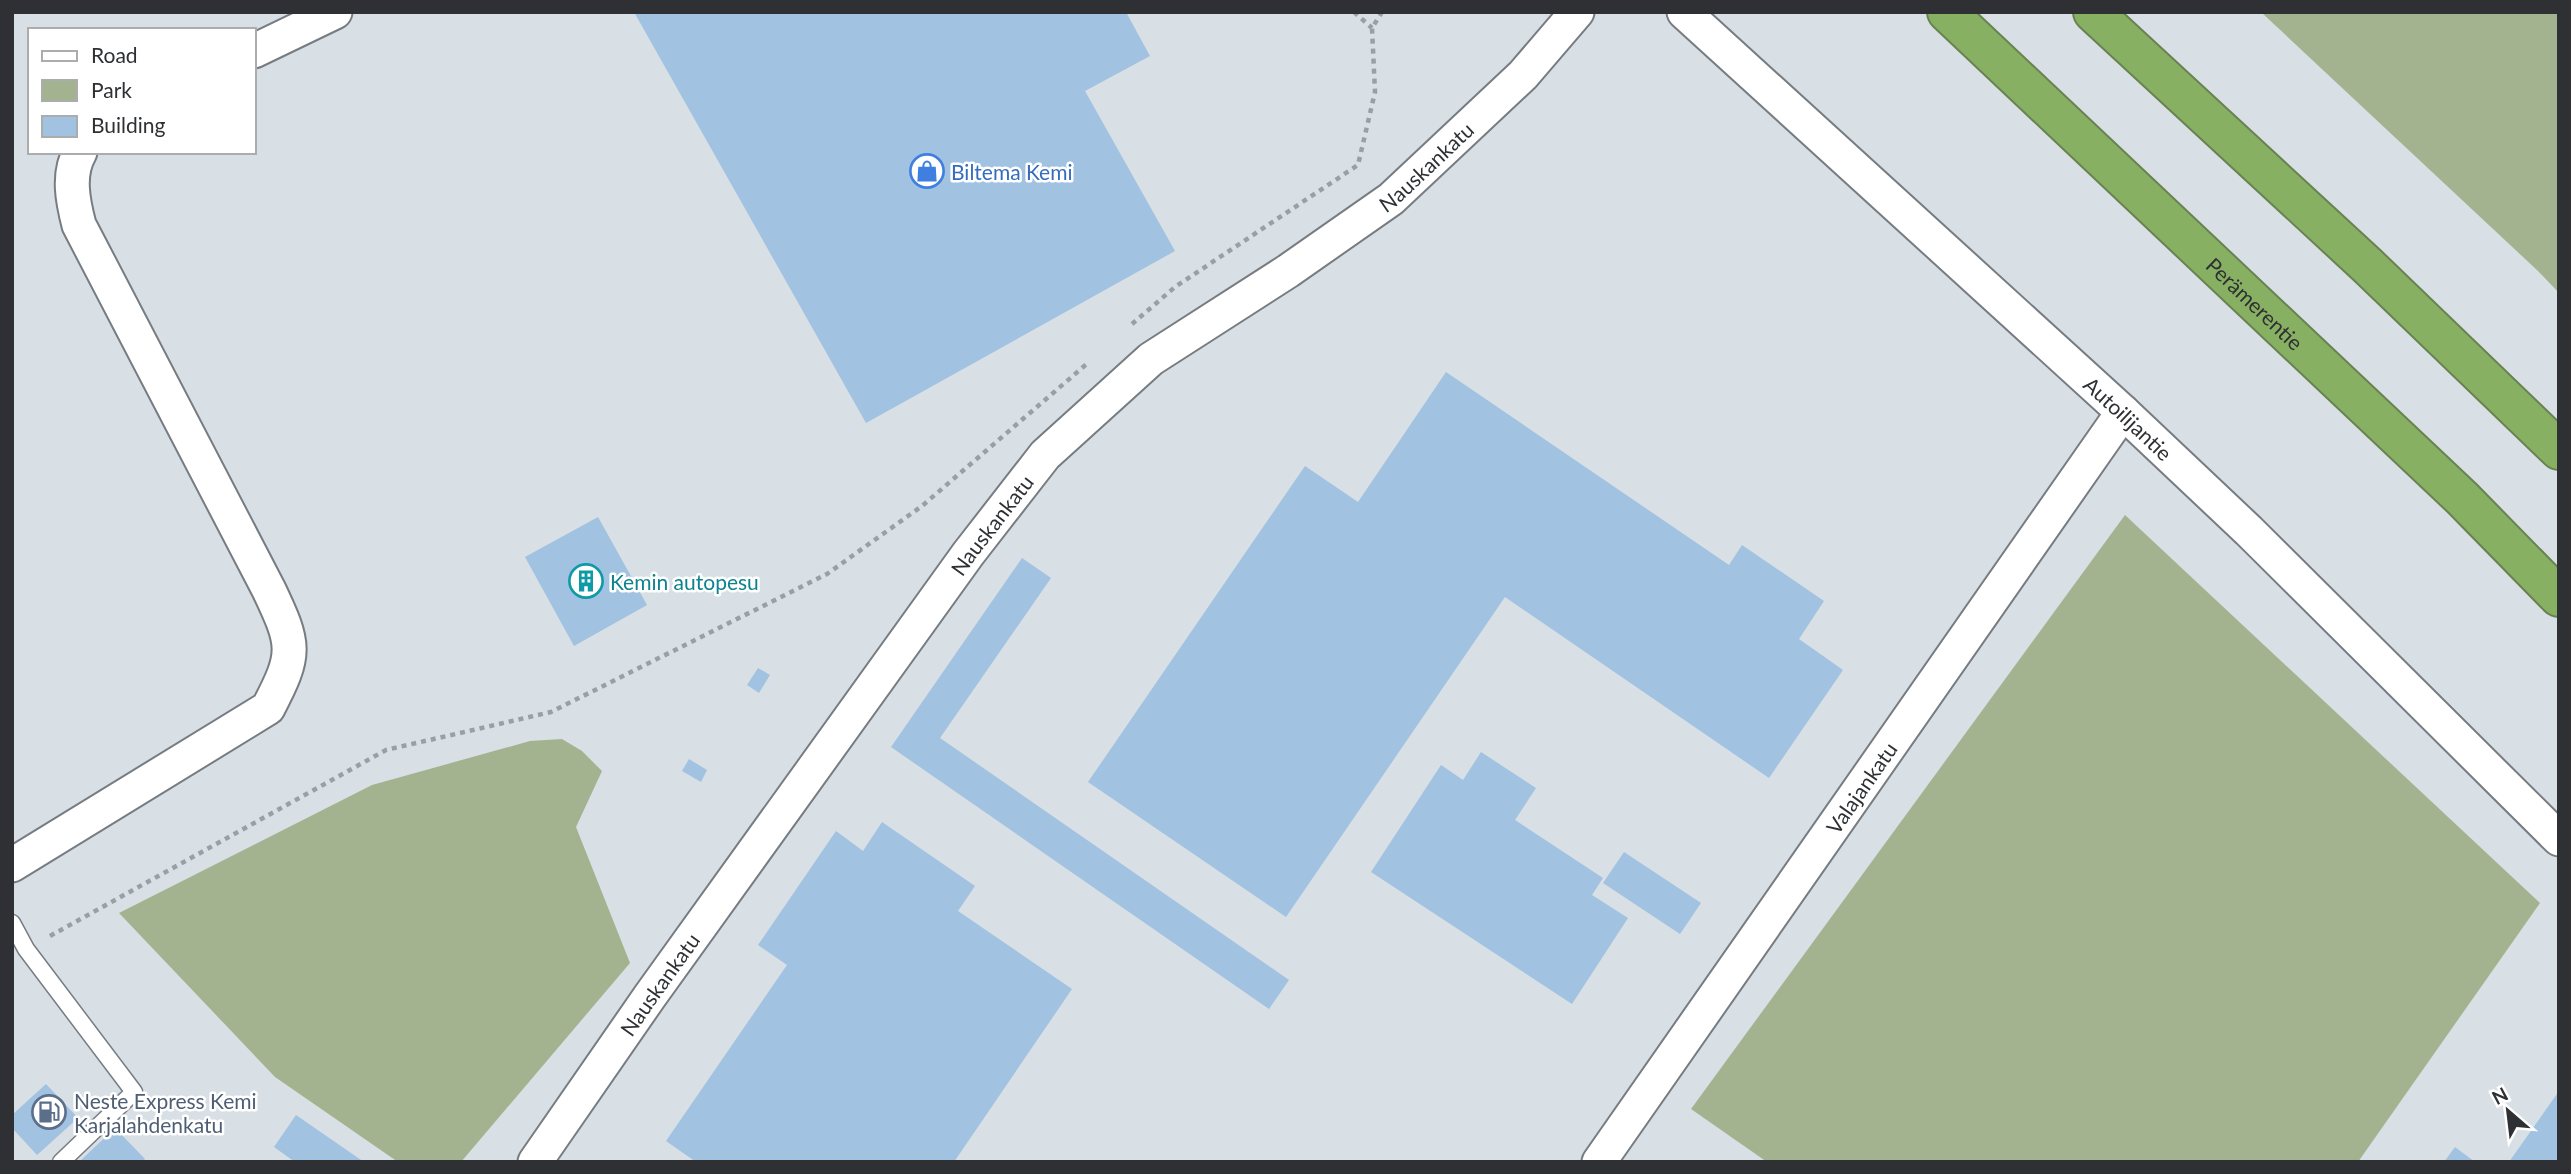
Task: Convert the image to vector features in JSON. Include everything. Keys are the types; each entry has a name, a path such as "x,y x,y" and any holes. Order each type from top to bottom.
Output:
{"highway":[{"name":"Perämerentie","path":"1947,12 2442,479 2559,597"},
{"path":"2093,12 2368,266 2559,450"}],"street":[{"path":"256,50 335,12"},
{"name":"Nauskankatu","path":"534,1162 960,565 1045,455 1151,359 1288,271 1391,199 1523,75 1577,12"},
{"name":"Autoilijantie","path":"1684,12 2123,412 2249,531 2559,839"},
{"path":"12,865 268,708 283,678 291,648 285,624 269,590 79,225 73,200 72,177 79,154"},
{"name":"Valajankatu","path":"1598,1162 2123,412"}],"lane":[{"path":"12,923 26,949 134,1092 61,1162"}],"path":[{"path":"1354,12 1372,28"},
{"path":"1123,332 1175,287 1358,165 1375,92 1372,28 1382,12"},
{"path":"26,949 386,750 551,712 827,574 922,506 1091,360"}],"green space":[{"path":"2261,12 2559,12 2559,293 2538,271"},
{"path":"2125,515 2540,903 2358,1162 1767,1162 1691,1109"},
{"path":"562,739 582,751 602,771 576,827 630,963 461,1162 398,1162 275,1077 119,913 372,785 530,741"}],"building":[{"name":"Biltema Kemi","path":"634,12 1126,12 1150,56 1085,91 1175,251 866,423"},
{"path":"1446,372 1729,565 1742,545 1824,601 1799,639 1843,670 1769,778 1505,597 1286,917 1088,782 1305,466 1358,502"},
{"name":"Kemin autopesu","path":"598,517 647,605 574,646 525,557"},
{"path":"1022,558 1051,578 940,738 1289,980 1269,1009 891,747"},
{"path":"758,668 770,675 759,693 747,685"},
{"path":"1481,752 1536,788 1515,820 1603,878 1592,895 1628,918 1572,1004 1371,872 1441,765 1463,780"},
{"path":"689,759 707,770 701,782 682,771"},
{"path":"882,822 975,886 958,911 1072,989 954,1162 696,1162 666,1141 787,965 758,945 836,831 863,851"},
{"path":"1624,852 1701,903 1680,934 1603,883"},
{"path":"46,1084 78,1118 37,1155 12,1128 12,1115"},
{"path":"2559,1091 2559,1162 2509,1162"},
{"path":"296,1115 364,1162 295,1162 274,1147"},
{"path":"115,1128 145,1159 142,1162 79,1162"},
{"path":"2455,1147 2475,1162 2444,1162"}],"place":[{"name":"Biltema Kemi","path":"927,171"},
{"name":"Kemin autopesu","path":"586,581"},
{"name":"Neste Express Kemi Karjalahdenkatu","path":"49,1112"}]}
